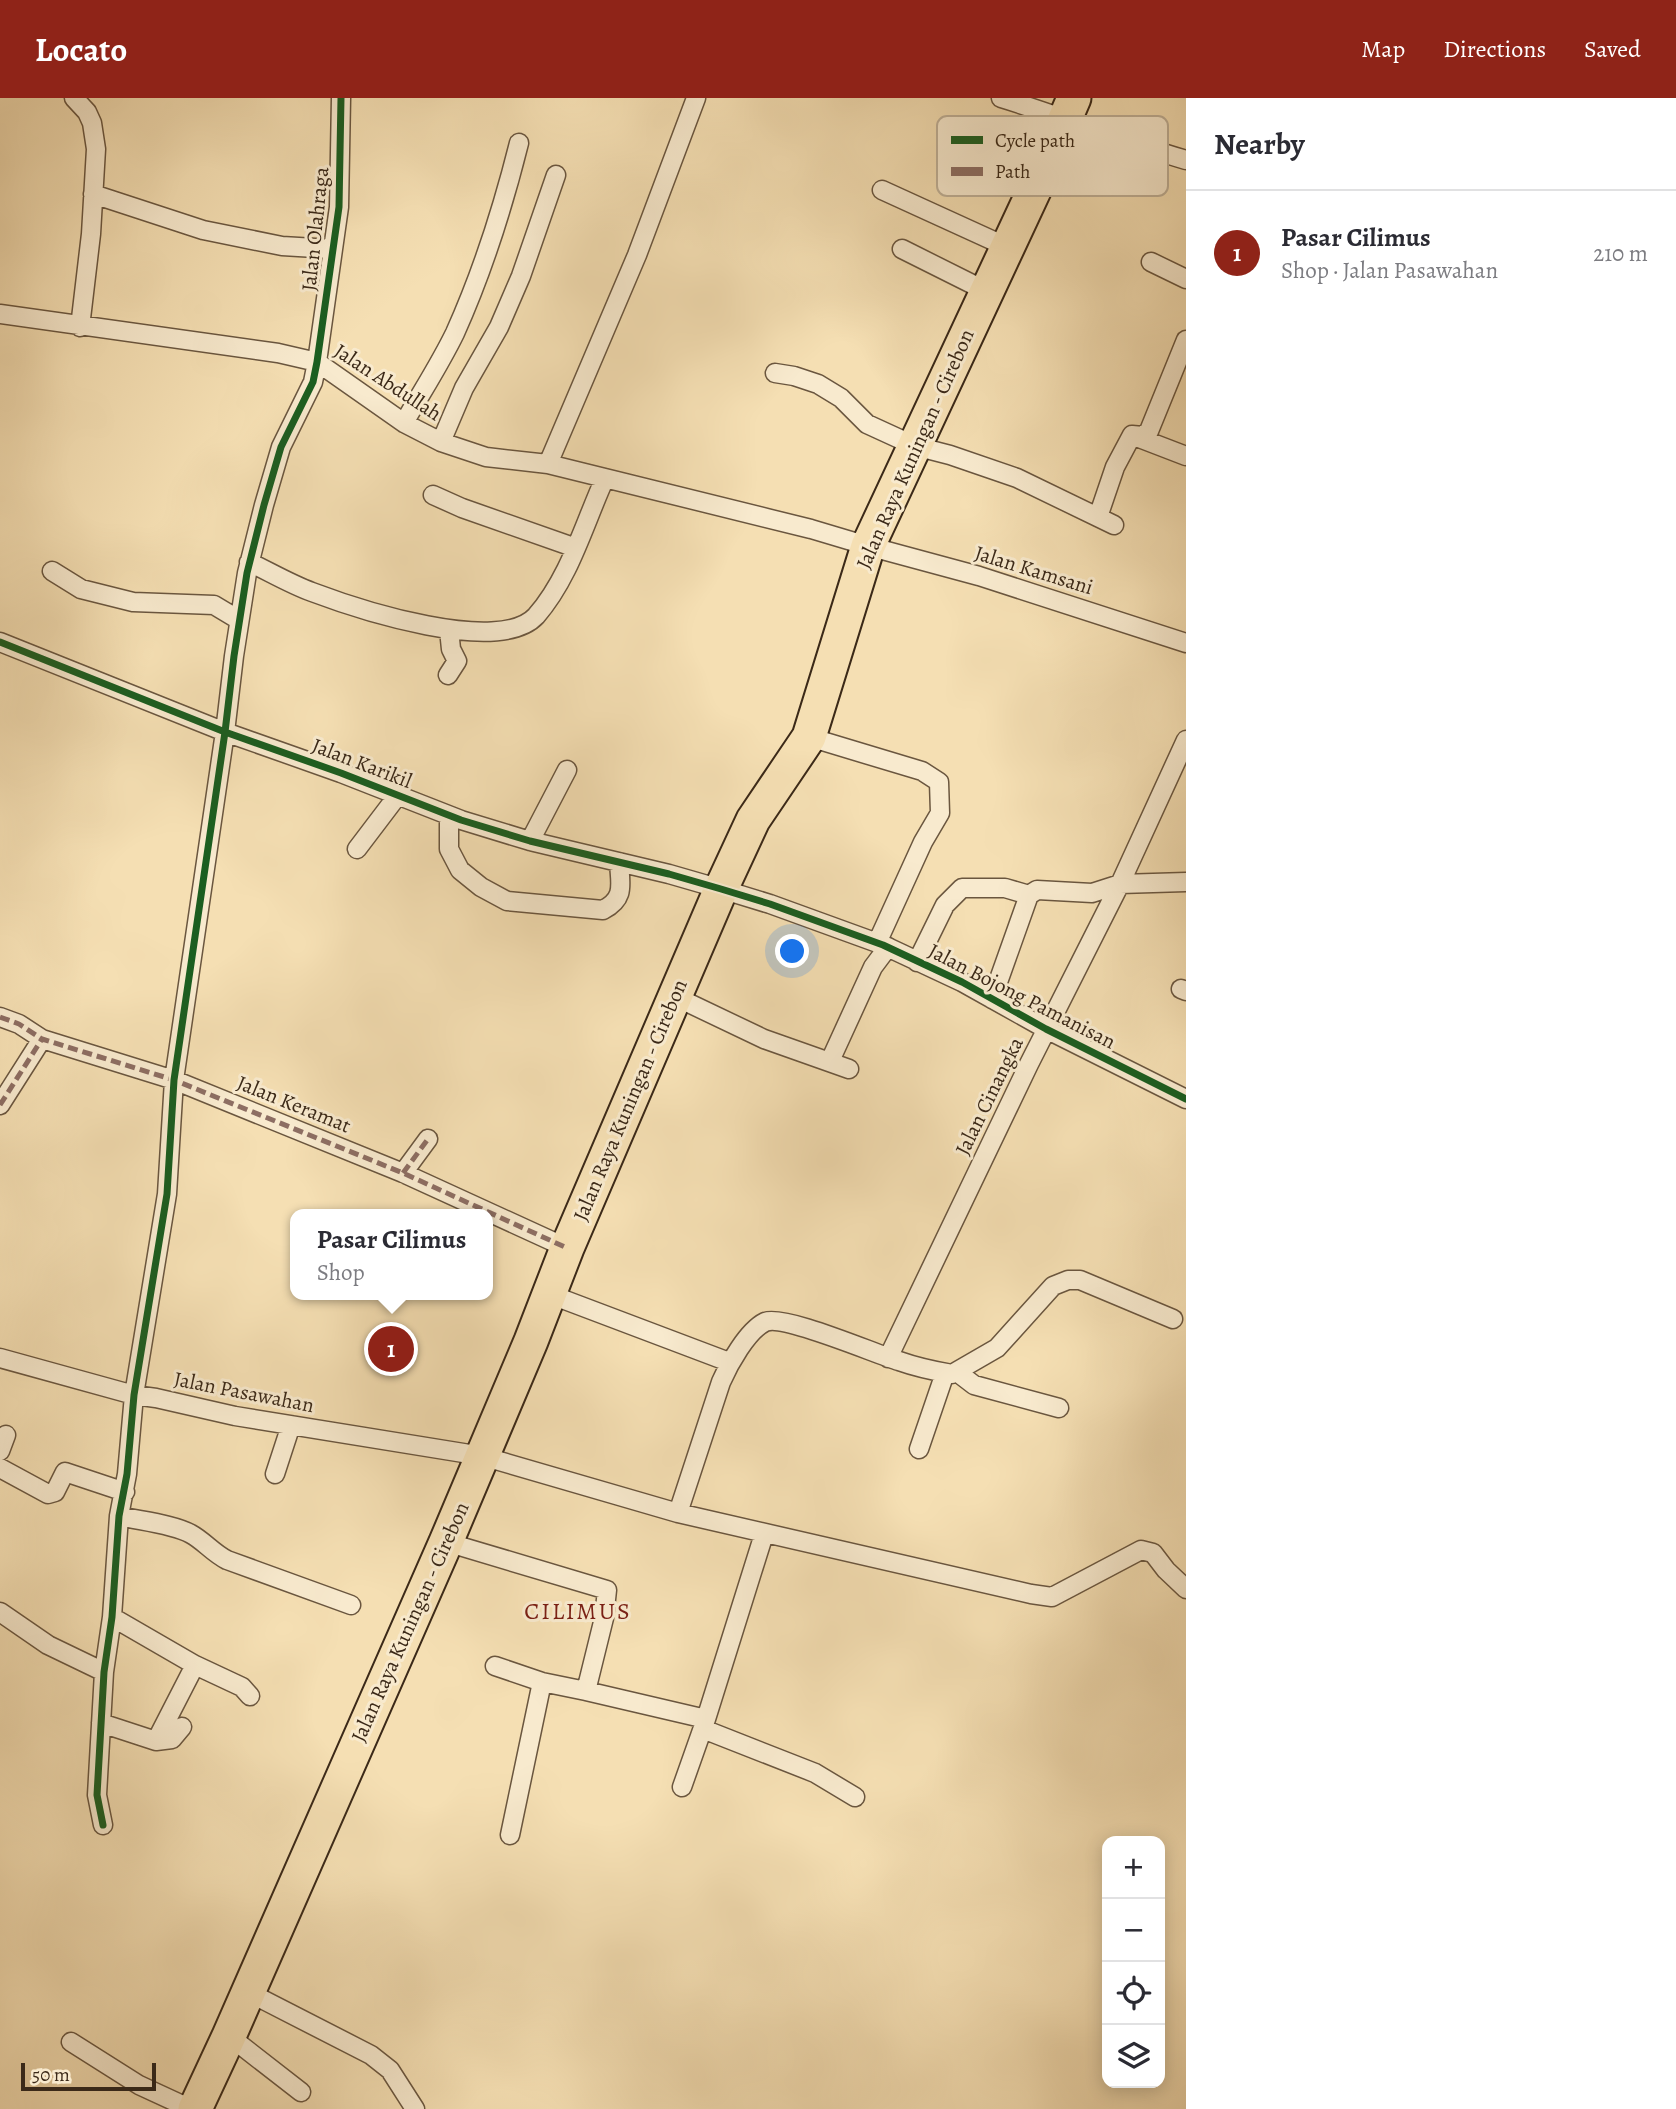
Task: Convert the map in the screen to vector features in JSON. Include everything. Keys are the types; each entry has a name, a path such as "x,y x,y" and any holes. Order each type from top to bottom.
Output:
{"highway":[{"name":"Jalan Raya Kuningan - Cirebon","path":"193,2109 229,2036 446,1542 567,1248 721,889 753,820 808,737 868,547 1031,196"}],"street":[{"path":"74,98 87,111 96,149 91,234 79,327"},
{"name":"Jalan Olahraga","path":"103,1825 97,1795 104,1672 134,1395 167,1194 174,1080 249,562 281,447 313,382 317,362 339,207 341,98"},
{"path":"548,464 637,255 696,98"},
{"path":"1002,98 1069,108"},
{"path":"404,423 454,334 509,186 519,143"},
{"path":"1168,155 1186,160"},
{"path":"441,442 464,388 499,327 521,276 556,174"},
{"path":"882,190 1007,247"},
{"path":"93,194 203,230 282,246 332,248"},
{"path":"902,249 986,291"},
{"path":"1151,262 1186,279"},
{"name":"Jalan Abdullah","path":"0,314 317,362 404,423 441,442 486,457 548,464 798,525 868,547"},
{"path":"1132,435 1143,436 1149,431 1186,340"},
{"path":"775,373 818,384 841,398 867,424 915,446 950,454 1006,474 1106,521 1115,467 1132,435"},
{"path":"1132,435 1186,456"},
{"path":"249,562 308,591 357,608 449,630 516,629 534,617 560,583 605,478"},
{"path":"433,495 462,508 576,548"},
{"name":"Jalan Kamsani","path":"868,547 979,576 1186,643"},
{"path":"52,571 80,589 133,602 214,605 239,620"},
{"path":"448,675 457,661 451,649 449,630"},
{"name":"Jalan Karikil","path":"0,642 225,732 449,816 530,841 721,889"},
{"path":"808,737 922,771 939,782 940,813 922,842 883,945 830,1061"},
{"name":"Jalan Cinangka","path":"888,1358 1046,1029 1120,884 1186,740"},
{"path":"530,841 567,770"},
{"path":"357,849 398,795"},
{"path":"449,816 449,849 460,870 481,887 507,901 603,910 614,905 620,894 619,862"},
{"path":"992,999 1029,895 1037,890 1092,893 1120,884 1186,883"},
{"path":"917,961 945,905 962,888 1005,888 1029,895"},
{"name":"Jalan Bojong Pamanisan","path":"721,889 883,945 1186,1099"},
{"path":"674,996 764,1039 849,1069"},
{"name":"Jalan Keramat","path":"0,1017 19,1024 42,1039 174,1080 403,1172 483,1209"},
{"path":"0,1105 42,1039"},
{"path":"403,1172 429,1139"},
{"name":"Jalan Keramat","path":"493,1214 567,1248"},
{"path":"919,1449 951,1372 997,1348 1053,1286 1068,1280 1080,1280 1173,1319"},
{"path":"549,1294 729,1362"},
{"path":"678,1513 720,1382 729,1362 745,1340 764,1322 776,1320 811,1329 888,1358 951,1372 974,1385 1059,1408"},
{"name":"Jalan Pasawahan","path":"0,1358 134,1395 235,1416 482,1456 678,1513 1008,1590 1052,1597 1141,1550 1153,1553 1186,1589"},
{"path":"275,1474 291,1425"},
{"path":"0,1468 48,1494 55,1492 65,1472 125,1492"},
{"path":"119,1516 182,1530 192,1534 209,1549 228,1560 351,1605"},
{"path":"682,1787 764,1534"},
{"path":"446,1542 607,1590 604,1618 586,1691"},
{"path":"0,1612 48,1644 104,1672"},
{"path":"112,1617 195,1665 242,1687 250,1696"},
{"path":"156,1741 195,1665"},
{"path":"495,1666 542,1682 586,1691 704,1724 815,1773 855,1797"},
{"path":"510,1835 542,1682"},
{"path":"101,1723 156,1741 172,1739 182,1727"},
{"path":"248,1992 377,2059 390,2070 415,2109"},
{"path":"229,2036 301,2092"},
{"path":"71,2042 139,2085 193,2109"}],"marked path":[{"path":"0,1017 19,1024 42,1039 174,1080 403,1173 482,1209"},
{"path":"0,1105 42,1039"},
{"path":"403,1173 428,1139"},
{"path":"493,1214 567,1248"}],"cycle path":[{"path":"103,1825 97,1795 104,1672 134,1395 167,1194 174,1080 247,573 281,447 313,382 317,362 339,207 341,98"},
{"path":"0,642 225,732 341,773 461,820 530,841 721,889 883,945 962,982 1046,1029 1186,1099"}],"place":[{"name":"Pasar Cilimus","path":"391,1349"}],"district":[{"name":"CILIMUS","path":"578,1611"}]}
